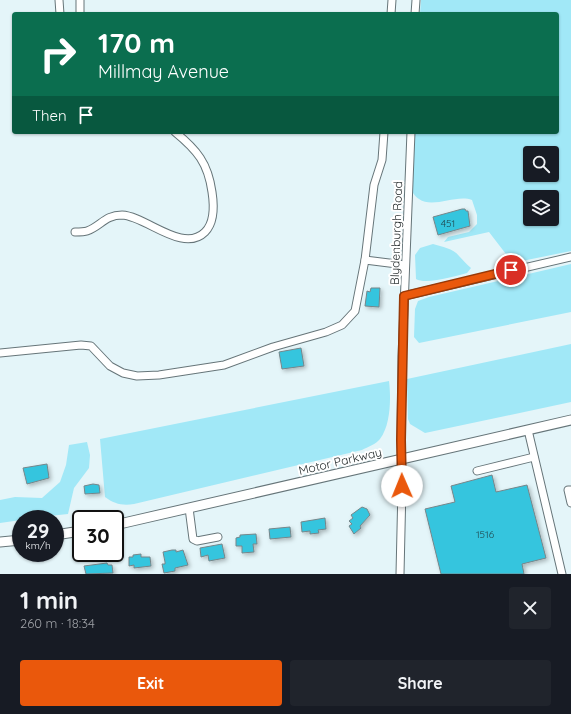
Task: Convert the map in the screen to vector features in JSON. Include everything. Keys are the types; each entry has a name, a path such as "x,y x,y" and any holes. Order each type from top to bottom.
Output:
{"main road":[{"name":"Motor Parkway","path":"124,523 571,420"},
{"path":"0,542 12,541"}],"street":[{"path":"59,0 60,12"},
{"path":"80,0 80,12"},
{"path":"392,0 392,12"},
{"path":"415,12 416,0"},
{"path":"75,232 86,231 97,226 103,220 111,216 123,215 136,218 174,236 194,238 204,234 210,226 213,214 213,198 210,177 203,160 187,142 177,134"},
{"path":"0,353 82,345 90,346 110,366 123,373 137,376 159,375 224,365 273,347 326,332 342,325 355,312 365,260 374,186 382,160 384,134"},
{"name":"Blydenburgh Road","path":"400,574 404,296 411,134"},
{"path":"404,296 571,257"},
{"path":"365,260 405,265"},
{"path":"528,430 562,574"},
{"path":"477,472 534,457"},
{"path":"571,490 568,490 571,503"},
{"path":"189,508 193,539 197,541 218,537"}],"shaded area":[{"path":"421,0 571,0 571,251 517,262 509,258 489,232 444,242 448,237 469,232 477,224 477,215 472,200 459,199 431,203 425,202 415,196 410,189 413,134 559,134 559,12 420,12"},
{"path":"433,244 454,251 471,268 467,273 434,281 421,281 416,279 415,255 420,248"},
{"path":"571,264 571,312 419,343 414,337 415,309 418,301 429,297"},
{"path":"571,344 571,402 425,433 410,424 408,419 407,379"},
{"path":"389,381 390,403 384,433 378,441 362,450 134,504 119,504 105,497 100,439"},
{"path":"87,442 90,455 89,468 74,488 68,514 64,514 64,510 12,510 12,521 0,523 0,500 15,497 42,498 60,482 66,465 69,445"}],"building":[{"path":"462,209 468,211 470,226 438,235 433,217"},
{"path":"371,288 380,288 379,307 365,306 367,291 370,292"},
{"path":"301,348 304,366 282,369 279,352"},
{"path":"47,464 49,478 27,484 23,468"},
{"path":"492,475 496,492 527,485 546,558 522,564 524,574 441,574 425,509 455,502 451,486"},
{"path":"93,484 99,485 100,493 85,494 84,486"},
{"path":"362,507 367,509 370,515 360,526 361,528 354,534 349,526 352,524 349,521 353,518 351,515"},
{"path":"325,518 326,529 318,530 319,533 310,534 310,531 302,532 301,522"},
{"path":"290,527 291,537 270,539 269,529"},
{"path":"256,534 257,544 253,544 254,552 242,553 242,546 236,546 236,538 240,537 240,535"},
{"path":"222,544 225,558 209,561 208,555 201,557 200,548"},
{"path":"176,550 176,552 183,550 188,565 175,568 175,571 164,573 162,564 165,564 163,552"},
{"path":"141,554 141,557 150,557 151,566 134,568 134,565 129,566 129,557"},
{"path":"107,563 108,565 112,565 113,573 86,574 84,566"}],"route":[{"path":"402,486 401,440 404,296 511,270"}]}
